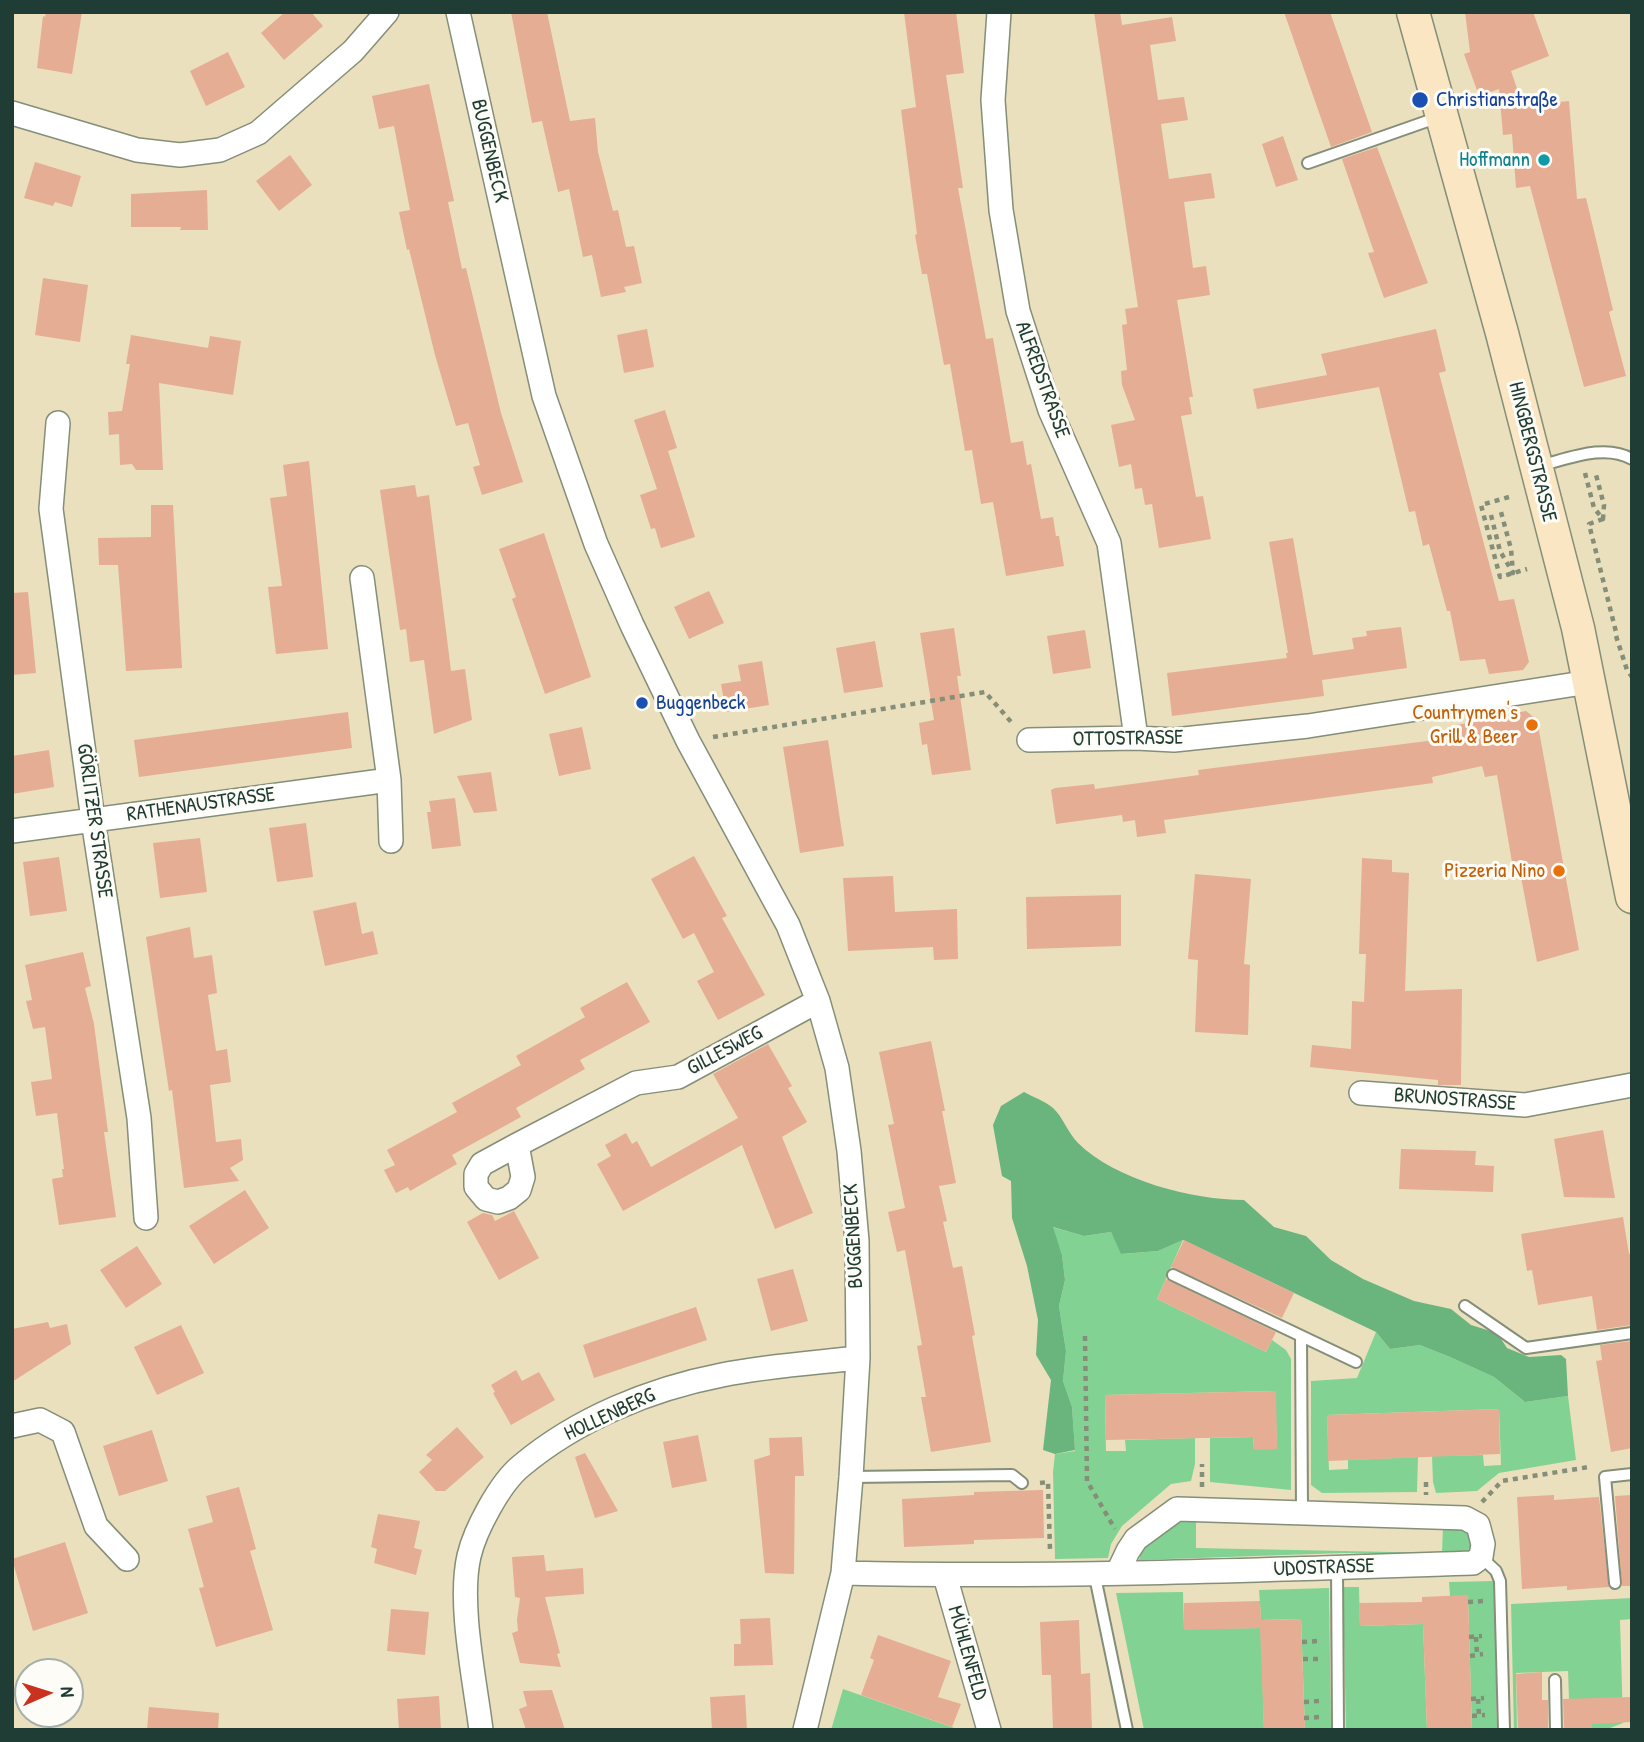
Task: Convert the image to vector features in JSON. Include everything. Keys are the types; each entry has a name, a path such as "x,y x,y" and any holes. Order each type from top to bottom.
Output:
{"street":[{"path":"12,113 137,150 180,155 220,150 258,133 353,51 387,12"},
{"name":"BUGGENBECK","path":"458,12 544,396 596,544 688,741 788,925 818,1001 837,1068 849,1151 857,1241 858,1358 852,1477 843,1573 805,1730"},
{"name":"ALFREDSTRASSE","path":"999,12 993,100 1001,210 1018,312 1050,410 1109,543 1136,738"},
{"name":"HINGBERGSTRASSE","path":"1413,12 1502,333 1622,798 1632,897"},
{"name":"GÖRLITZER STRASSE","path":"58,423 51,509 93,820 139,1118 146,1219"},
{"path":"362,578 389,780 391,841"},
{"name":"OTTOSTRASSE","path":"1028,740 1174,740 1308,726 1590,682"},
{"name":"RATHENAUSTRASSE","path":"12,831 389,780"},
{"name":"GILLESWEG","path":"517,1145 636,1083 678,1077 818,1001"},
{"name":"BRUNOSTRASSE","path":"1360,1093 1525,1105 1632,1085"},
{"name":"HOLLENBERG","path":"481,1730 465,1603 468,1557 483,1515 519,1467 576,1426 654,1393 721,1375 858,1358"},
{"path":"12,1426 40,1420 63,1432 96,1525 127,1559"},
{"path":"1118,1572 1136,1539 1177,1509 1465,1518 1478,1525 1483,1544 1481,1557"},
{"name":"UDOSTRASSE","path":"843,1573 945,1576 1337,1567 1473,1563 1481,1557"},
{"name":"MÜHLENFELD","path":"945,1576 989,1730"}],"lane":[{"path":"1308,163 1441,116"},
{"path":"1536,466 1599,451 1632,459"},
{"path":"1172,1275 1356,1362"},
{"path":"1465,1306 1527,1348 1632,1333"},
{"path":"1301,1336 1302,1511"},
{"path":"1615,1583 1605,1477 1632,1474"},
{"path":"852,1477 1012,1475 1021,1483"},
{"path":"1481,1557 1496,1571 1500,1581 1504,1730"},
{"path":"1337,1567 1338,1730"},
{"path":"1094,1572 1127,1730"},
{"path":"1555,1681 1556,1730"}],"path":[{"path":"1594,467 1604,505 1603,519"},
{"path":"1584,469 1594,508 1603,519"},
{"path":"1509,497 1481,505 1500,577 1527,569"},
{"path":"1501,512 1511,549 1513,573"},
{"path":"1491,514 1500,551 1513,573"},
{"path":"1603,519 1589,524 1617,635"},
{"path":"688,741 985,692 1028,740"},
{"path":"1085,1336 1087,1481 1128,1551"},
{"path":"1465,1518 1502,1481 1590,1467"},
{"path":"1048,1482 1051,1573"},
{"path":"1476,1637 1477,1655"},
{"path":"1478,1699 1479,1716"}],"green space":[{"path":"1024,1092 1053,1108 1078,1143 1112,1168 1179,1192 1244,1200 1274,1227 1306,1236 1331,1260 1363,1279 1414,1301 1451,1309 1471,1325 1497,1333 1507,1348 1529,1357 1561,1355 1566,1359 1568,1396 1525,1402 1494,1377 1420,1345 1390,1349 1376,1332 1183,1240 1158,1251 1121,1254 1111,1232 1084,1236 1053,1227 1062,1255 1065,1280 1059,1306 1066,1351 1063,1381 1072,1407 1075,1450 1055,1454 1043,1450 1051,1380 1036,1355 1038,1320 1027,1266 1012,1218 1011,1181 1002,1176 993,1125 1001,1106"},
{"path":"1052,1227 1084,1236 1111,1232 1122,1254 1158,1251 1183,1240 1157,1299 1266,1352 1272,1340 1286,1350 1291,1359 1291,1490 1210,1482 1210,1438 1253,1437 1254,1449 1277,1449 1275,1391 1105,1395 1106,1451 1126,1451 1125,1440 1195,1438 1195,1464 1191,1481 1171,1484 1122,1526 1111,1544 1108,1558 1055,1559 1055,1454 1075,1451 1072,1407 1063,1381 1066,1351 1059,1306 1065,1280 1062,1255"},
{"path":"1376,1332 1390,1349 1420,1345 1494,1377 1525,1402 1568,1396 1576,1460 1499,1473 1477,1491 1436,1493 1432,1456 1483,1455 1484,1466 1501,1465 1499,1409 1327,1415 1329,1470 1348,1469 1348,1460 1418,1457 1417,1492 1322,1493 1311,1485 1311,1381 1357,1378"},
{"path":"1179,1517 1196,1517 1196,1548 1442,1553 1443,1526 1466,1527 1474,1542 1471,1553 1462,1555 1343,1553 1139,1560 1143,1545"},
{"path":"1494,1581 1497,1730 1472,1730 1468,1596 1450,1596 1449,1582"},
{"path":"1343,1587 1359,1587 1360,1626 1423,1624 1427,1730 1346,1730"},
{"path":"1329,1588 1331,1730 1305,1730 1301,1619 1261,1620 1259,1590"},
{"path":"1183,1592 1184,1629 1261,1628 1264,1730 1144,1730 1116,1593"},
{"path":"1632,1598 1632,1619 1620,1620 1623,1723 1605,1730 1592,1730 1591,1699 1569,1699 1568,1671 1516,1673 1517,1730 1514,1730 1511,1604"},
{"path":"843,1689 960,1730 831,1730"}],"building":[{"path":"46,12 82,12 72,74 37,68 43,16 45,17"},
{"path":"285,12 311,12 323,26 284,60 261,33"},
{"path":"511,12 547,12 570,121 595,118 598,152 613,211 618,210 626,247 634,246 642,283 624,287 626,292 601,297 592,255 583,257 569,189 558,192 542,121 532,123"},
{"path":"904,12 956,12 964,73 946,75 963,188 958,188 986,339 993,338 1011,443 1023,441 1027,465 1031,464 1041,519 1053,517 1064,566 1006,576 993,502 981,504 972,450 965,451 950,364 944,365 927,274 922,274 915,235 901,110 916,107"},
{"path":"1094,12 1120,12 1122,25 1172,17 1176,41 1150,45 1158,100 1184,97 1188,120 1161,124 1169,179 1211,173 1215,198 1184,202 1193,268 1206,266 1210,295 1177,300 1193,397 1189,397 1192,414 1181,416 1196,497 1203,496 1211,539 1159,548 1152,504 1145,505 1142,488 1135,489 1131,464 1119,467 1111,425 1135,420 1122,385 1121,371 1127,370 1122,325 1127,324 1125,309 1138,307"},
{"path":"1284,12 1330,12 1372,132 1331,147"},
{"path":"1465,12 1533,12 1549,56 1511,71 1523,106 1569,101 1577,199 1586,198 1613,310 1609,312 1626,376 1584,387 1530,186 1516,188 1512,134 1503,135 1499,89 1479,96 1464,54 1470,52"},
{"path":"228,52 245,87 206,106 190,71"},
{"path":"429,84 454,201 448,202 462,269 466,268 501,413 523,482 482,495 473,467 480,465 468,423 456,426 409,249 407,250 399,212 410,210 394,126 379,129 372,96"},
{"path":"1283,136 1298,180 1276,187 1262,144"},
{"path":"1377,147 1428,283 1384,298 1368,253 1374,252 1342,159"},
{"path":"290,155 312,185 279,211 256,181"},
{"path":"35,162 81,176 72,207 55,202 53,206 24,198"},
{"path":"207,190 208,230 131,227 131,194"},
{"path":"43,278 88,285 80,342 35,335"},
{"path":"647,329 654,367 624,373 617,335"},
{"path":"1436,329 1446,371 1439,373 1499,601 1514,599 1529,662 1523,670 1489,674 1485,659 1460,661 1450,611 1447,611 1429,544 1423,546 1415,511 1409,512 1379,387 1257,409 1253,389 1327,375 1321,354"},
{"path":"131,335 208,348 210,336 241,341 233,395 159,383 163,470 136,470 132,464 120,465 119,434 109,435 108,412 122,411 130,364 126,364"},
{"path":"665,410 677,448 668,451 695,537 661,548 655,528 651,529 640,495 657,489 634,420"},
{"path":"309,461 328,649 276,654 268,587 282,586 270,498 287,496 283,465"},
{"path":"415,485 417,497 429,495 451,671 465,669 472,720 434,734 424,660 410,662 406,629 400,630 380,490"},
{"path":"151,505 173,505 182,668 126,671 118,565 99,565 98,538 151,537"},
{"path":"544,533 591,677 545,694 512,599 516,597 499,549"},
{"path":"1293,538 1313,655 1354,649 1352,638 1367,636 1366,631 1401,627 1407,668 1322,680 1324,696 1172,716 1167,673 1287,658 1269,542"},
{"path":"709,591 724,623 689,639 674,607"},
{"path":"28,592 36,673 12,675 12,593"},
{"path":"954,628 961,676 957,676 971,770 932,775 927,744 922,745 919,723 934,720 920,633"},
{"path":"1085,630 1091,668 1053,674 1047,636"},
{"path":"875,641 883,687 844,693 836,648"},
{"path":"762,661 769,705 726,712 721,684 741,681 738,665"},
{"path":"1526,711 1537,720 1579,950 1537,962 1518,861 1512,862 1497,775 1485,777 1482,766 1432,777 1433,783 1164,820 1166,833 1137,837 1135,820 1123,822 1122,815 1056,824 1051,790 1055,788 1094,784 1095,789 1199,775 1198,770 1459,737 1457,725"},
{"path":"348,712 352,748 139,777 134,740"},
{"path":"582,727 591,769 559,776 549,734"},
{"path":"828,740 844,846 800,853 783,747"},
{"path":"49,750 54,787 12,794 12,756"},
{"path":"491,772 497,811 474,813 457,776"},
{"path":"455,798 461,846 432,849 427,812 431,812 429,801"},
{"path":"306,823 313,877 277,882 269,828"},
{"path":"200,838 207,892 160,898 153,843"},
{"path":"694,856 727,916 722,918 765,995 718,1020 697,981 714,972 694,933 683,939 651,879"},
{"path":"59,857 67,911 30,916 23,862"},
{"path":"1362,858 1392,860 1392,872 1409,873 1405,991 1462,989 1461,1085 1438,1085 1438,1080 1310,1067 1312,1045 1351,1049 1352,1001 1364,1002 1366,954 1359,954"},
{"path":"1195,874 1251,879 1244,964 1250,965 1248,1035 1195,1032 1198,960 1188,959"},
{"path":"893,876 895,912 957,909 958,959 934,960 933,947 848,951 843,878"},
{"path":"1121,895 1121,946 1027,949 1026,897"},
{"path":"356,902 362,934 373,931 378,954 325,966 313,911"},
{"path":"190,927 194,958 212,955 217,993 208,995 216,1051 227,1049 231,1082 210,1085 216,1142 241,1139 243,1160 230,1168 239,1181 184,1188 172,1090 169,1091 146,937"},
{"path":"83,952 91,986 85,988 94,1024 108,1132 104,1132 116,1217 59,1225 52,1179 63,1177 64,1169 57,1113 36,1116 31,1082 52,1079 45,1027 33,1029 26,1001 32,1000 25,965"},
{"path":"627,982 650,1022 580,1060 585,1069 516,1108 521,1117 452,1155 457,1164 410,1191 408,1187 396,1193 384,1170 395,1165 387,1150 457,1112 452,1103 521,1065 516,1056 585,1017 580,1008"},
{"path":"931,1041 956,1183 939,1186 947,1221 943,1222 953,1268 962,1266 991,1442 931,1452 921,1397 926,1397 917,1346 922,1345 905,1250 897,1252 888,1212 905,1208 888,1125 894,1124 879,1052"},
{"path":"768,1044 792,1086 788,1088 807,1122 782,1137 813,1213 775,1229 742,1145 623,1211 597,1164 611,1156 605,1145 626,1133 632,1144 637,1141 651,1167 738,1118 713,1074"},
{"path":"1603,1130 1615,1198 1564,1197 1554,1139"},
{"path":"1401,1149 1476,1151 1475,1165 1494,1166 1493,1192 1399,1189"},
{"path":"245,1190 269,1228 214,1264 189,1226"},
{"path":"514,1211 539,1258 499,1280 467,1222 483,1213 492,1215 495,1221"},
{"path":"1623,1217 1629,1254 1632,1253 1632,1325 1597,1330 1592,1296 1538,1305 1532,1270 1527,1271 1521,1234"},
{"path":"1184,1240 1294,1293 1282,1318 1171,1267"},
{"path":"137,1246 162,1284 126,1308 100,1270"},
{"path":"793,1269 808,1321 771,1331 757,1279"},
{"path":"1166,1279 1276,1332 1266,1352 1157,1299"},
{"path":"696,1307 707,1340 594,1378 583,1345"},
{"path":"48,1322 50,1328 67,1324 71,1344 12,1382 12,1329"},
{"path":"181,1325 204,1373 157,1395 134,1347"},
{"path":"1632,1341 1632,1448 1611,1452 1596,1361 1602,1360 1600,1345"},
{"path":"516,1370 522,1381 539,1372 555,1400 511,1425 491,1385"},
{"path":"1276,1391 1277,1449 1254,1450 1253,1437 1106,1440 1105,1395"},
{"path":"1499,1409 1500,1454 1328,1461 1327,1415"},
{"path":"457,1427 484,1457 445,1491 436,1491 419,1472 432,1460 426,1455"},
{"path":"152,1430 168,1481 119,1496 103,1446"},
{"path":"698,1435 707,1481 672,1488 663,1442"},
{"path":"802,1437 804,1476 795,1476 794,1574 765,1573 754,1460 770,1455 769,1438"},
{"path":"585,1453 618,1511 595,1518 575,1457"},
{"path":"239,1487 256,1549 250,1551 273,1630 216,1647 199,1588 204,1587 188,1529 213,1522 206,1496"},
{"path":"1043,1490 1044,1538 974,1540 974,1544 904,1547 902,1499 974,1495 974,1492"},
{"path":"1554,1495 1554,1500 1599,1497 1609,1587 1522,1589 1517,1497"},
{"path":"1632,1495 1632,1586 1622,1586 1615,1496"},
{"path":"378,1514 420,1521 414,1548 422,1550 416,1575 374,1563 377,1549 371,1547"},
{"path":"65,1542 88,1613 33,1631 12,1559"},
{"path":"544,1555 546,1571 583,1568 584,1594 545,1597 560,1653 557,1654 561,1667 520,1663 512,1633 518,1631 520,1598 515,1597 512,1557"},
{"path":"1468,1595 1472,1730 1427,1730 1423,1624 1360,1626 1359,1603 1422,1602 1422,1597"},
{"path":"1260,1601 1261,1620 1301,1619 1305,1730 1264,1730 1260,1628 1184,1630 1184,1603"},
{"path":"391,1609 429,1612 425,1655 387,1651"},
{"path":"770,1618 773,1665 734,1666 734,1644 741,1644 740,1619"},
{"path":"1079,1620 1081,1674 1090,1673 1092,1730 1053,1730 1051,1675 1042,1675 1040,1622"},
{"path":"878,1635 951,1661 938,1697 961,1704 952,1727 861,1695 874,1660 870,1658"},
{"path":"1542,1672 1542,1700 1548,1700 1548,1730 1518,1730 1516,1674"},
{"path":"552,1690 565,1730 526,1730 519,1709 527,1706 523,1691"},
{"path":"745,1695 747,1730 712,1730 710,1697"},
{"path":"439,1696 441,1730 399,1730 397,1699"},
{"path":"1632,1697 1632,1722 1592,1724 1592,1730 1564,1730 1563,1699"},
{"path":"149,1707 219,1713 218,1730 147,1730"}],"place":[{"name":"Christianstraße","path":"1420,100"},
{"name":"Hoffmann","path":"1544,160"},
{"name":"Buggenbeck","path":"642,703"},
{"name":"Countrymen's Grill & Beer","path":"1532,725"},
{"name":"Pizzeria Nino","path":"1559,871"}]}
